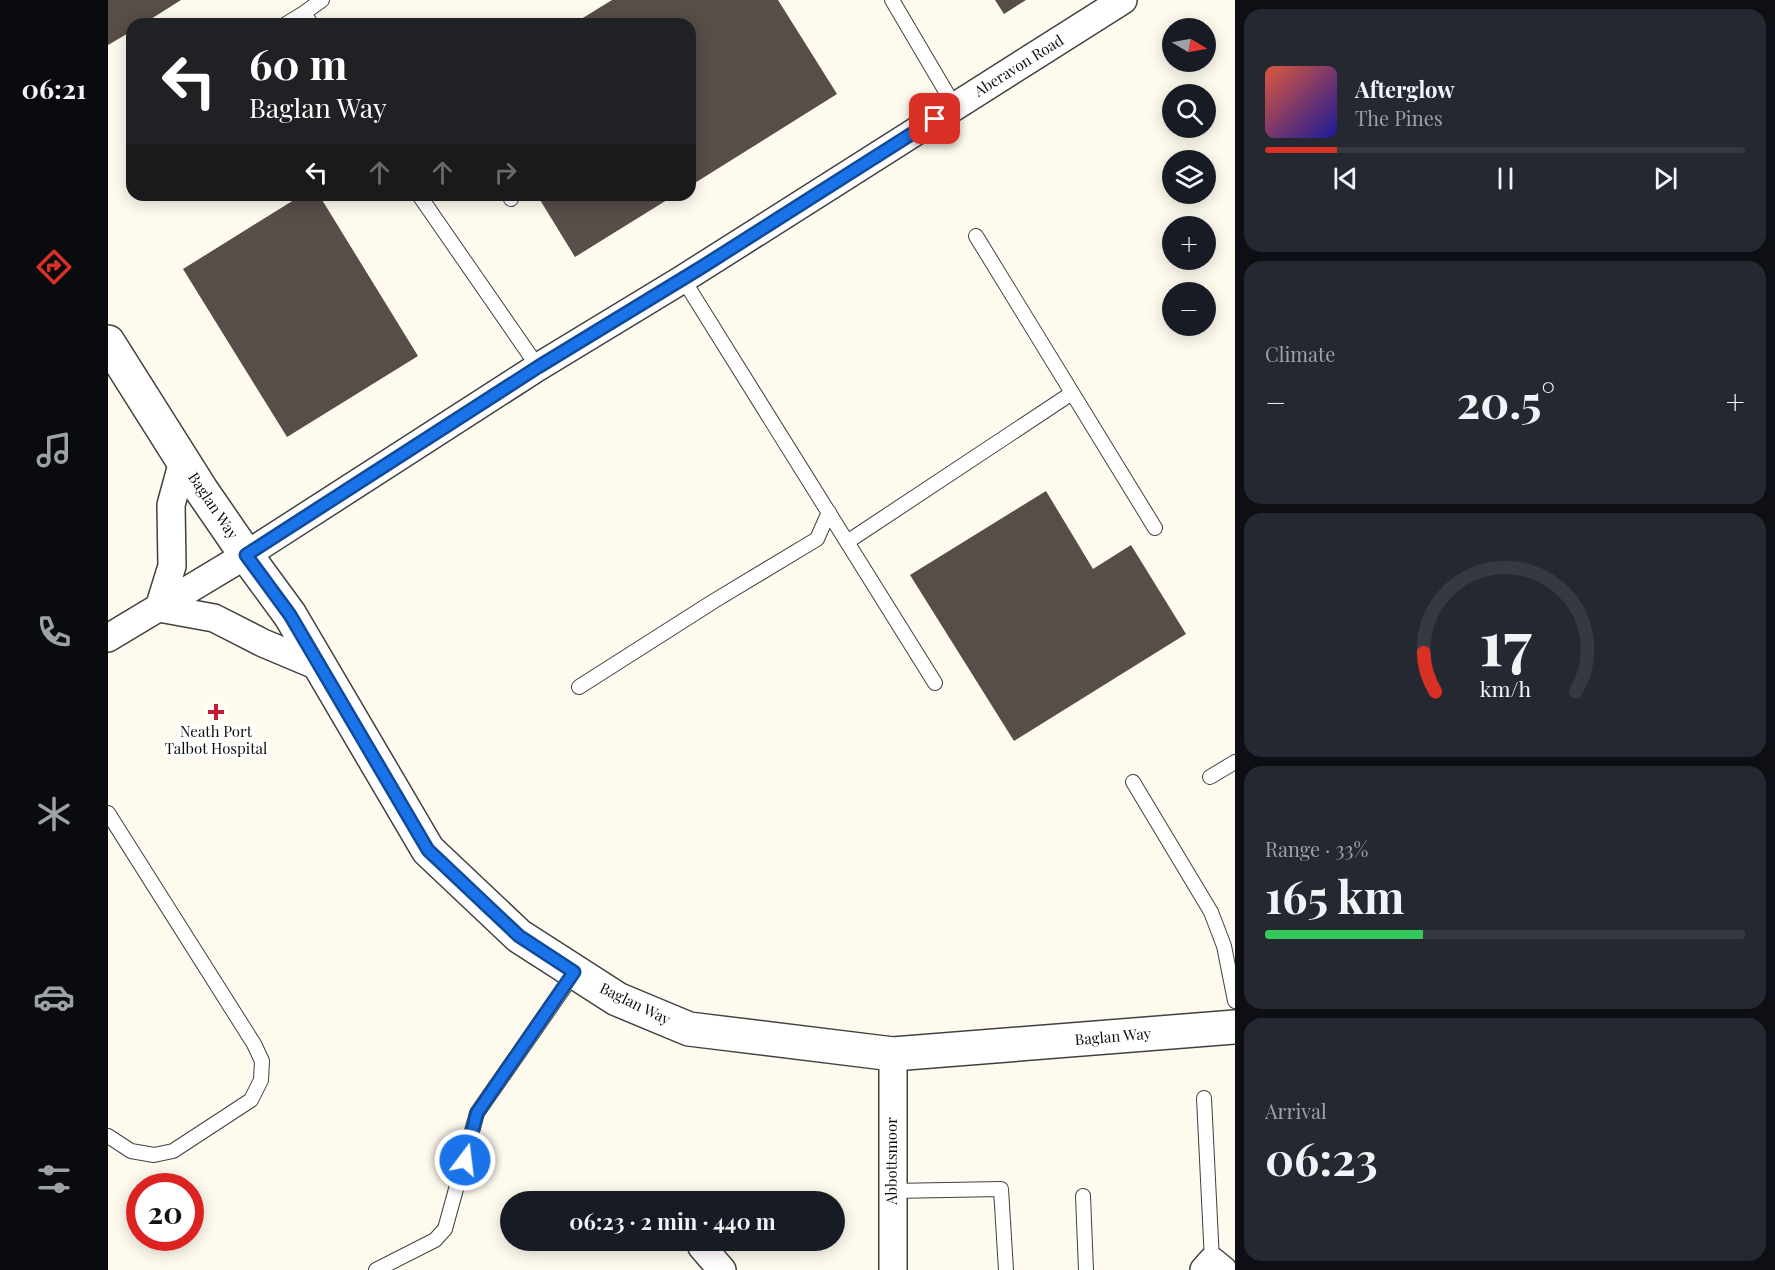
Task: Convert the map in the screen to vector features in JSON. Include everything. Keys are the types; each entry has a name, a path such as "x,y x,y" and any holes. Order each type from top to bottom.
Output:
{"street":[{"name":"Aberavon Road","path":"108,638 246,555 538,367 683,279 1123,0"},
{"name":"Baglan Way","path":"108,342 183,461 246,555 290,615 428,850 519,936 617,999 689,1029 893,1054 1235,1027"},
{"path":"183,461 171,505 172,566 159,608 214,618 263,643 320,667"},
{"name":"Abbottsmoor","path":"887,1269 892,1191 893,1054"},
{"path":"705,1251 722,1270"}],"lane":[{"path":"307,18 322,0"},
{"path":"892,0 955,107"},
{"path":"423,201 538,367"},
{"path":"976,236 1155,528"},
{"path":"683,279 935,683"},
{"path":"847,542 1072,393"},
{"path":"579,687 817,539 829,512"},
{"path":"1210,777 1235,762"},
{"path":"1133,782 1211,912 1224,946 1235,1001"},
{"path":"108,813 250,1038 262,1061 261,1080 251,1100 172,1151 154,1155 131,1151 108,1136"},
{"path":"376,1270 435,1240 446,1229 477,1113 574,972"},
{"path":"1204,1098 1213,1267"},
{"path":"892,1191 1001,1189 1006,1270"},
{"path":"1083,1196 1086,1270"}],"building":[{"path":"108,0 181,0 152,18 126,18 126,34 108,45"},
{"path":"612,0 778,0 837,94 696,182 696,18 583,18"},
{"path":"995,0 1026,0 1004,14"},
{"path":"292,201 323,201 418,356 287,437 183,269"},
{"path":"541,201 665,201 575,257"},
{"path":"1046,491 1093,569 1131,545 1186,634 1014,741 910,575"}],"place":[{"name":"Neath Port Talbot Hospital","path":"216,712"}],"route":[{"path":"465,1160 477,1113 574,972 519,936 428,850 290,615 246,555 538,367 702,267 935,119"}]}
